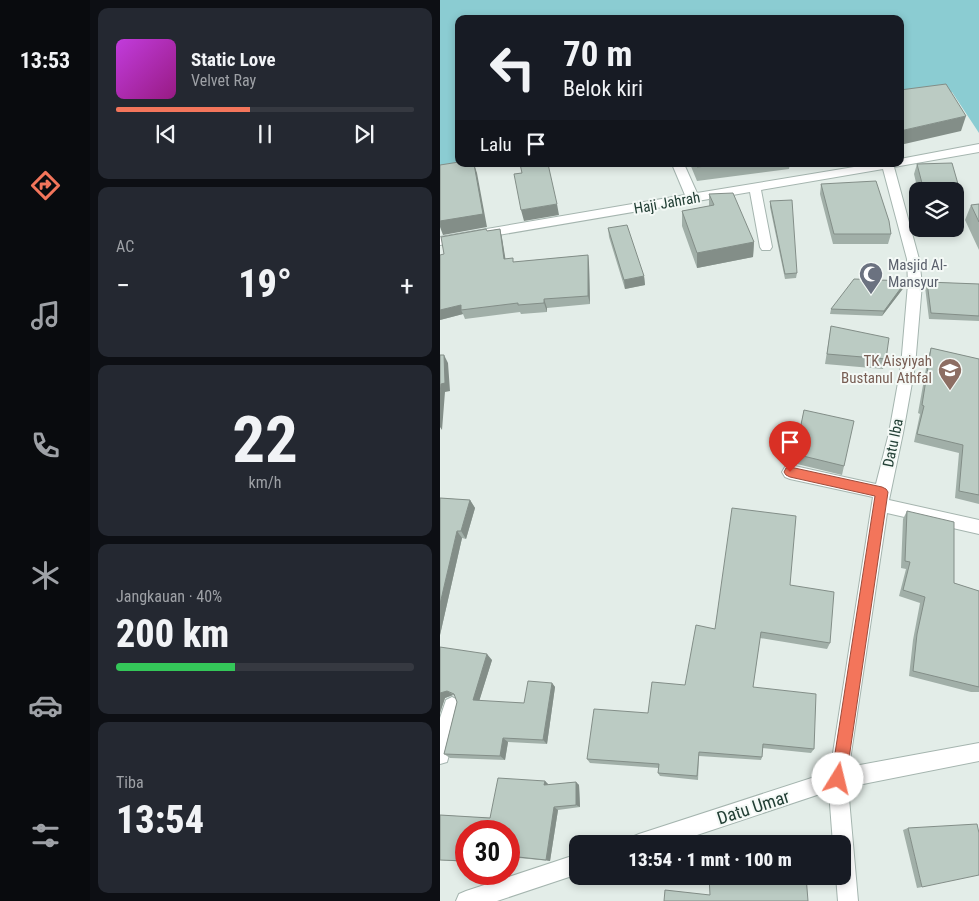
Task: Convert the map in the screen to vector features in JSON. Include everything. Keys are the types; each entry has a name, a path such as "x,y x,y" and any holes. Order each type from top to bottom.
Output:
{"street":[{"name":"Haji Jahrah","path":"904,162 979,148"},
{"path":"679,167 693,198"},
{"name":"Haji Jahrah","path":"440,241 877,167"},
{"name":"Datu Iba","path":"848,901 838,779 881,498 896,433 908,366 915,284 913,259 895,167"},
{"path":"755,188 766,248"},
{"path":"790,472 979,527"},
{"path":"440,755 452,706"},
{"name":"Datu Umar","path":"667,835 838,779 979,752"},
{"path":"466,901 503,894 569,868"}],"water":[{"path":"440,0 979,0 979,133 952,92 904,98 904,15 455,15 455,167 469,167 440,172"}],"building":[{"path":"946,84 966,116 904,130 904,89"},
{"path":"455,163 455,167 475,167 483,214 440,221 440,165"},
{"path":"952,163 957,182 922,182 917,164"},
{"path":"521,167 549,167 557,204 521,210 514,174 522,173"},
{"path":"876,181 889,221 891,234 834,234 821,184"},
{"path":"733,193 754,242 697,253 682,211 714,205 709,194"},
{"path":"792,200 797,273 785,274 770,201"},
{"path":"979,204 979,222 971,205"},
{"path":"627,225 644,276 624,280 608,228"},
{"path":"486,229 487,231 500,229 504,259 513,258 513,262 588,255 588,296 544,299 544,303 518,305 518,303 461,310 461,305 440,310 440,255 444,254 441,237"},
{"name":"Masjid Al- Mansyur","path":"854,279 906,281 884,311 831,309"},
{"path":"927,282 979,284 979,316 931,313"},
{"path":"831,326 889,338 886,359 827,354"},
{"path":"931,348 979,359 979,495 959,491 963,445 917,434 924,406 922,405"},
{"path":"440,355 444,355 445,383 441,384 440,393"},
{"path":"804,410 854,421 844,466 795,454"},
{"path":"440,498 470,500 461,531 457,531 440,604"},
{"path":"732,508 796,516 790,585 834,592 830,643 761,632 753,687 816,694 814,749 763,744 762,757 699,752 697,776 658,773 659,764 587,759 594,709 648,713 652,682 685,685 696,625 715,629"},
{"path":"907,511 954,522 954,583 979,591 979,687 913,671 917,634 925,597 903,590 910,562 905,561"},
{"path":"440,647 487,654 473,700 524,703 528,681 552,683 543,740 503,738 500,756 444,754 457,702 454,694 447,691 440,693"},
{"path":"498,778 545,781 544,785 576,782 576,805 554,807 546,860 520,857 520,820 455,820 455,861 440,860 440,815 490,818"},
{"path":"977,824 979,833 979,875 922,887 908,828"},
{"path":"709,885 807,885 808,901 664,901 665,890 710,895"}],"place":[{"name":"Masjid Al- Mansyur","path":"871,295"},
{"name":"TK Aisyiyah Bustanul Athfal","path":"950,391"}],"route":[{"path":"790,472 882,492 838,779"}]}
